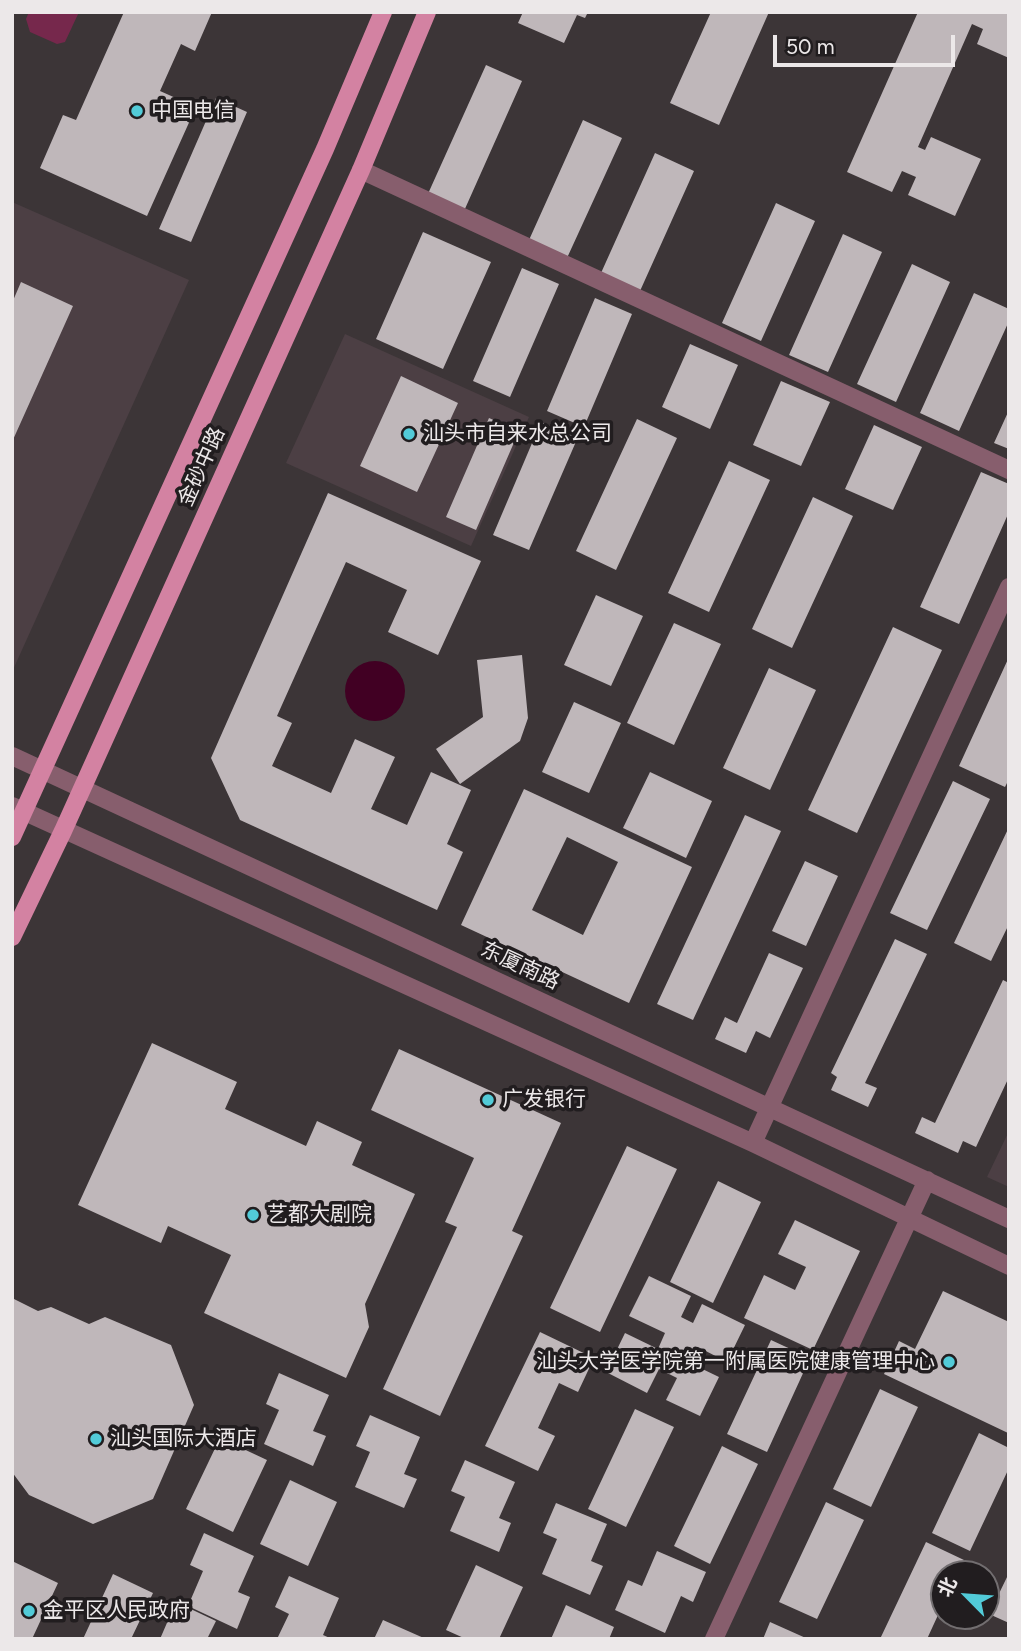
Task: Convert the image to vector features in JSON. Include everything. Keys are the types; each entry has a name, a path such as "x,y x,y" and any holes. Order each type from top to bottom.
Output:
{"main road":[{"name":"金砂中路","path":"12,837 18,809 43,770 325,149 383,12"},
{"name":"金砂中路","path":"12,937 63,831 361,170 426,12"}],"street":[{"path":"361,170 1009,470"},
{"path":"752,1143 1009,587"},
{"name":"东厦南路","path":"12,756 1009,1219"},
{"path":"18,809 752,1143 1009,1266"},
{"path":"714,1639 928,1180"}],"shaded area":[{"path":"29,12 79,12 65,42 57,44 30,32 26,19"},
{"path":"12,202 189,280 12,672"},
{"path":"345,334 529,417 471,546 286,463"},
{"path":"369,661 381,661 400,674 405,691 403,703 392,716 381,721 369,721 350,708 345,697 345,685 358,666"},
{"path":"1009,1131 1009,1187 987,1177"}],"building":[{"name":"中国电信","path":"124,12 212,12 195,51 181,44 160,91 196,107 147,216 40,168 63,115 76,120"},
{"path":"523,12 588,12 585,18 577,15 564,43 518,23"},
{"path":"711,12 769,12 719,125 670,103"},
{"path":"918,12 1009,12 1009,58 977,44 983,29 972,24 918,147 925,150 931,137 981,159 955,216 908,195 916,177 902,171 892,192 847,172"},
{"path":"486,65 522,81 464,211 427,196"},
{"path":"216,98 247,112 191,242 159,229"},
{"path":"583,120 622,138 567,258 529,240"},
{"path":"655,153 694,171 640,291 601,273"},
{"path":"776,203 815,221 761,341 722,323"},
{"path":"423,232 491,262 443,369 376,339"},
{"path":"843,234 882,252 828,372 789,355"},
{"path":"912,264 950,282 896,402 857,384"},
{"path":"522,268 559,284 510,397 473,381"},
{"path":"21,282 73,306 12,442 12,303"},
{"path":"974,293 1009,309 1009,321 959,431 920,413"},
{"path":"595,298 632,314 584,427 547,411"},
{"path":"690,344 738,365 710,429 662,407"},
{"name":"汕头市自来水总公司","path":"401,376 458,403 417,492 360,466"},
{"path":"781,381 830,402 801,466 753,445"},
{"path":"1009,410 1009,449 994,443"},
{"path":"489,418 519,431 476,530 446,517"},
{"path":"637,419 677,438 616,570 576,551"},
{"path":"541,422 578,437 529,550 493,535"},
{"path":"874,425 922,447 893,510 845,489"},
{"path":"729,461 770,480 709,612 668,593"},
{"path":"981,472 1009,484 1009,512 959,624 920,607"},
{"path":"328,493 481,561 438,655 388,632 407,590 346,562 277,716 292,723 272,766 331,793 355,739 395,757 371,809 407,825 431,772 471,790 447,844 463,852 437,910 240,820 211,758"},
{"path":"813,497 853,516 792,648 752,629"},
{"path":"596,595 643,616 611,686 564,665"},
{"path":"674,623 721,644 674,745 627,723"},
{"path":"893,627 942,650 857,833 808,810"},
{"path":"522,655 528,718 520,741 460,784 436,749 483,717 477,660"},
{"path":"1009,657 1009,779 1005,787 959,766"},
{"path":"769,668 816,690 770,790 723,768"},
{"path":"574,702 621,723 589,793 542,772"},
{"path":"650,772 712,801 686,858 623,828"},
{"path":"953,781 990,799 927,930 890,913"},
{"path":"524,789 692,867 629,1003 461,925","holes":["567,837 618,862 583,935 532,910"]},
{"path":"745,815 781,831 693,1020 657,1004"},
{"path":"1009,827 1009,924 991,961 954,943"},
{"path":"805,861 838,876 806,946 772,931"},
{"path":"895,939 927,954 865,1083 877,1088 868,1107 831,1090 837,1077 831,1073"},
{"path":"769,953 803,968 770,1038 756,1031 746,1053 715,1039 725,1017 737,1023"},
{"path":"1003,980 1009,983 1009,1077 976,1147 963,1141 958,1153 915,1133 922,1117 935,1123"},
{"name":"艺都大剧院","path":"152,1043 237,1082 225,1109 306,1146 317,1121 362,1142 352,1165 415,1194 365,1304 369,1327 346,1378 204,1313 231,1255 168,1226 161,1243 78,1205"},
{"path":"399,1049 561,1123 512,1231 523,1236 440,1416 383,1389 457,1227 445,1222 474,1158 371,1110"},
{"path":"627,1146 677,1169 600,1332 550,1308"},
{"path":"718,1181 761,1202 713,1303 670,1282"},
{"path":"795,1220 860,1251 813,1350 744,1318 764,1275 795,1290 806,1267 778,1254"},
{"path":"649,1276 691,1296 681,1317 693,1323 702,1304 745,1325 727,1362 700,1348 692,1364 719,1377 700,1416 666,1400 677,1378 659,1369 647,1393 606,1372 625,1333 658,1349 665,1333 629,1316"},
{"name":"汕头大学医学院第一附属医院健康管理中心","path":"943,1291 1009,1322 1008,1433 884,1374 899,1341 915,1349"},
{"name":"汕头国际大酒店","path":"12,1298 38,1311 51,1307 89,1324 105,1317 171,1345 194,1405 153,1499 93,1524 29,1495 12,1472"},
{"path":"540,1332 594,1358 578,1392 559,1383 538,1428 555,1436 538,1471 485,1446"},
{"path":"771,1340 810,1358 767,1452 727,1434"},
{"path":"279,1373 329,1395 313,1431 326,1436 313,1466 264,1444 279,1410 266,1404"},
{"path":"880,1389 918,1407 871,1507 833,1489"},
{"path":"635,1409 674,1427 626,1527 588,1509"},
{"path":"370,1415 420,1437 404,1474 417,1479 404,1508 355,1487 370,1452 356,1446"},
{"path":"979,1433 1009,1448 1009,1468 970,1551 932,1533"},
{"path":"220,1438 267,1460 233,1532 186,1509"},
{"path":"722,1446 758,1464 710,1564 674,1546"},
{"path":"465,1460 515,1482 499,1518 511,1523 499,1552 450,1531 465,1497 451,1491"},
{"path":"290,1480 337,1502 308,1566 260,1544"},
{"path":"826,1502 864,1520 817,1619 779,1602"},
{"path":"556,1503 607,1524 591,1561 603,1566 590,1595 542,1574 557,1539 543,1533"},
{"path":"204,1533 254,1556 238,1592 250,1597 237,1629 188,1606 203,1571 190,1565"},
{"path":"926,1542 964,1560 930,1560 931,1630 927,1639 880,1639"},
{"path":"657,1551 706,1572 693,1602 681,1596 665,1633 615,1610 628,1580 642,1586"},
{"name":"金平区人民政府","path":"12,1561 58,1583 32,1639 12,1639"},
{"path":"476,1565 523,1587 499,1639 466,1639 446,1630"},
{"path":"1009,1573 1009,1623 1000,1619 1000,1591"},
{"path":"113,1574 153,1593 131,1639 83,1639"},
{"path":"289,1576 339,1598 323,1635 332,1639 277,1639 289,1614 275,1607"},
{"path":"176,1602 216,1621 207,1639 160,1639"},
{"path":"566,1605 614,1627 609,1639 551,1639"},
{"path":"383,1620 426,1639 374,1639"},
{"path":"770,1622 808,1639 763,1639"}],"place":[{"name":"中国电信","path":"137,111"},
{"name":"汕头市自来水总公司","path":"409,434"},
{"name":"广发银行","path":"488,1100"},
{"name":"艺都大剧院","path":"253,1215"},
{"name":"汕头大学医学院第一附属医院健康管理中心","path":"949,1362"},
{"name":"汕头国际大酒店","path":"96,1439"},
{"name":"金平区人民政府","path":"29,1611"}]}
